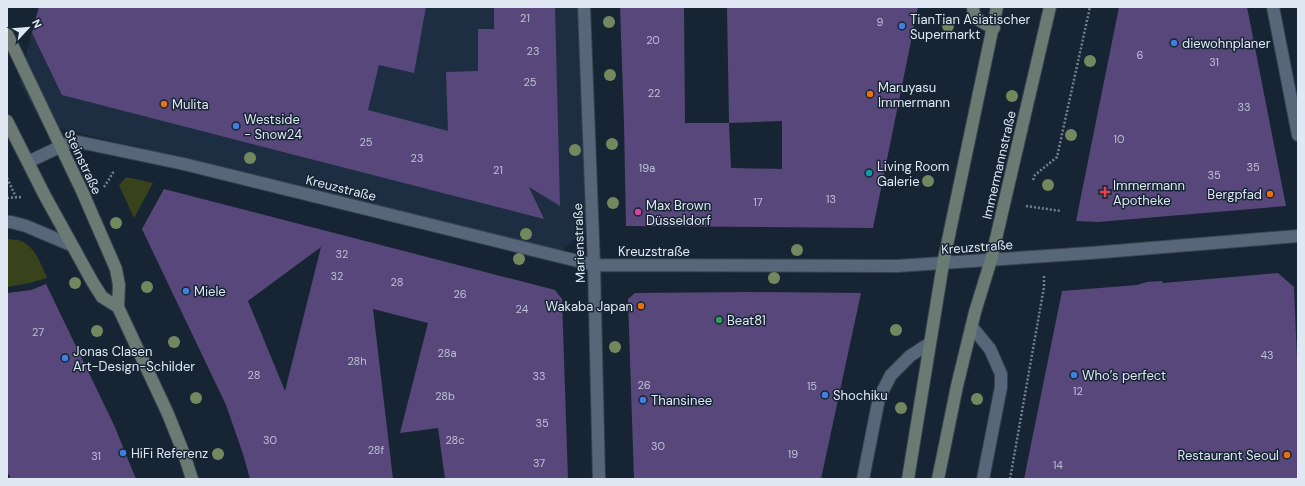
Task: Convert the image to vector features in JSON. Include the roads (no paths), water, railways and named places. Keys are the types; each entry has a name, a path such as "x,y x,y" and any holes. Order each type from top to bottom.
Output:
{"street":[{"name":"Marienstraße","path":"584,7 594,265 599,479"},
{"path":"973,7 977,20 994,28"},
{"path":"908,479 928,364 943,264 998,7"},
{"name":"Immermannstraße","path":"938,479 957,386 972,327 992,260 1050,7"},
{"path":"1273,7 1298,135"},
{"name":"Steinstraße","path":"7,34 61,146 116,269 119,285 118,307 168,414 192,479"},
{"path":"7,121 71,245 102,297 118,307"},
{"name":"Kreuzstraße","path":"28,162 70,142 79,142 184,164 594,265 897,266 1046,257 1298,236"},
{"path":"7,222 26,226 71,245"},
{"path":"972,327 990,348 1001,374 1001,387 982,479"},
{"path":"863,479 879,398 891,375 910,356 930,343"}],"place":[{"name":"TianTian Asiatischer Supermarkt","path":"902,26"},
{"name":"diewohnplaner","path":"1174,43"},
{"name":"Maruyasu Immermann","path":"870,94"},
{"name":"Mulita","path":"164,104"},
{"name":"Westside - Snow24","path":"236,126"},
{"name":"Living Room Galerie","path":"869,173"},
{"name":"Immermann Apotheke","path":"1105,192"},
{"name":"Bergpfad","path":"1270,194"},
{"name":"Max Brown Düsseldorf","path":"638,212"},
{"name":"Miele","path":"186,291"},
{"name":"Wakaba Japan","path":"641,306"},
{"name":"Beat81","path":"719,320"},
{"name":"Jonas Clasen Art-Design-Schilder","path":"65,358"},
{"name":"Who’s perfect","path":"1074,375"},
{"name":"Shochiku","path":"825,395"},
{"name":"Thansinee","path":"643,400"},
{"name":"HiFi Referenz","path":"123,453"},
{"name":"Restaurant Seoul","path":"1287,455"}]}
